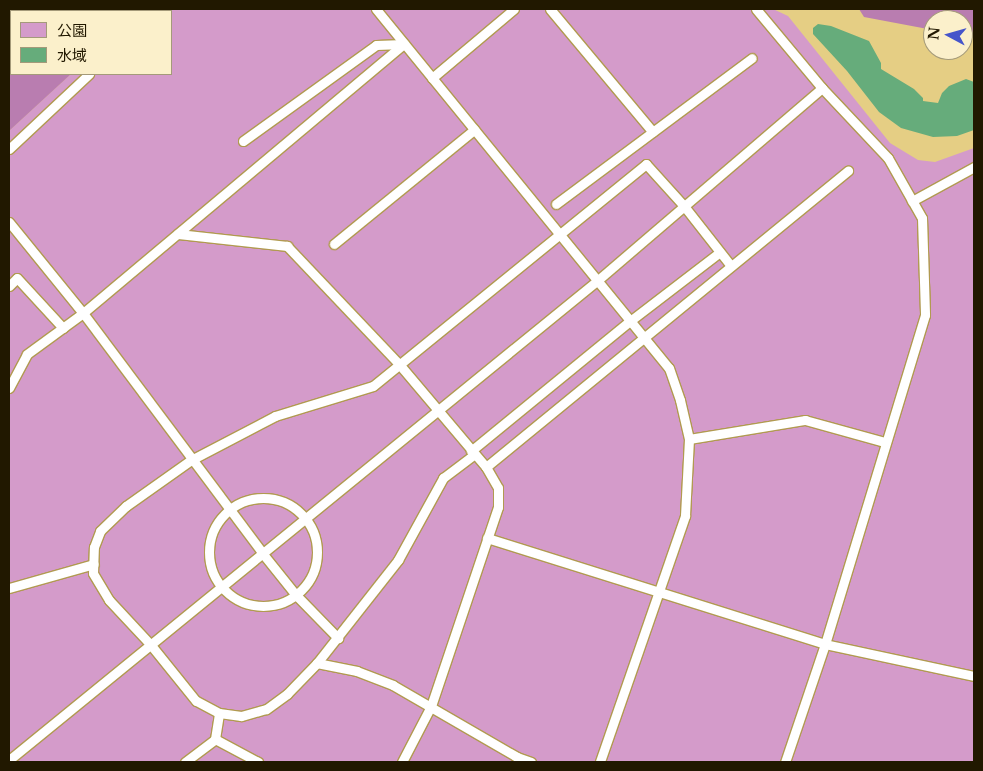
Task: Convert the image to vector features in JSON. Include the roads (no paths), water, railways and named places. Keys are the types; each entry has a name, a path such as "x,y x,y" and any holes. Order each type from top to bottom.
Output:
{"lane":[{"path":"376,9 669,368 680,400 688,439 685,516 600,762"},
{"path":"432,78 514,9"},
{"path":"550,9 653,132"},
{"path":"756,9 822,88 888,158 922,218 924,315 825,644 785,762"},
{"path":"243,140 376,44 404,44"},
{"path":"9,388 27,354 83,313 404,44"},
{"path":"556,204 752,58"},
{"path":"9,149 88,75"},
{"path":"9,760 598,280 822,88"},
{"path":"334,244 474,130"},
{"path":"720,252 630,321 443,478 398,560 338,638 287,694 266,708 241,716 219,713 196,701 150,644 109,600 93,573 94,547 100,531 126,506 191,460 275,416 373,386 646,164 684,206 731,266"},
{"path":"912,201 974,167"},
{"path":"486,467 848,171"},
{"path":"9,222 83,313 263,554 296,594 338,638"},
{"path":"178,234 287,246 399,364 486,467 498,488 498,507 431,706 402,762"},
{"path":"9,286 18,278 63,328"},
{"path":"688,439 806,420 885,442"},
{"path":"266,498 283,502 298,511 305,520 315,540 316,557 312,575 301,590 286,601 268,606 250,605 234,598 222,587 211,569 209,550 212,534 220,518 229,510 249,500 266,498"},
{"path":"487,538 825,644 974,676"},
{"path":"9,588 94,564"},
{"path":"317,663 357,671 393,685 517,757 531,762"},
{"path":"185,762 215,739 219,713"},
{"path":"215,739 258,762"}],"water":[{"path":"818,24 831,26 869,41 881,63 881,69 914,89 923,98 923,101 938,103 942,93 949,86 966,79 974,82 974,130 957,136 933,137 901,128 879,112 847,71 813,34 813,28"}]}
